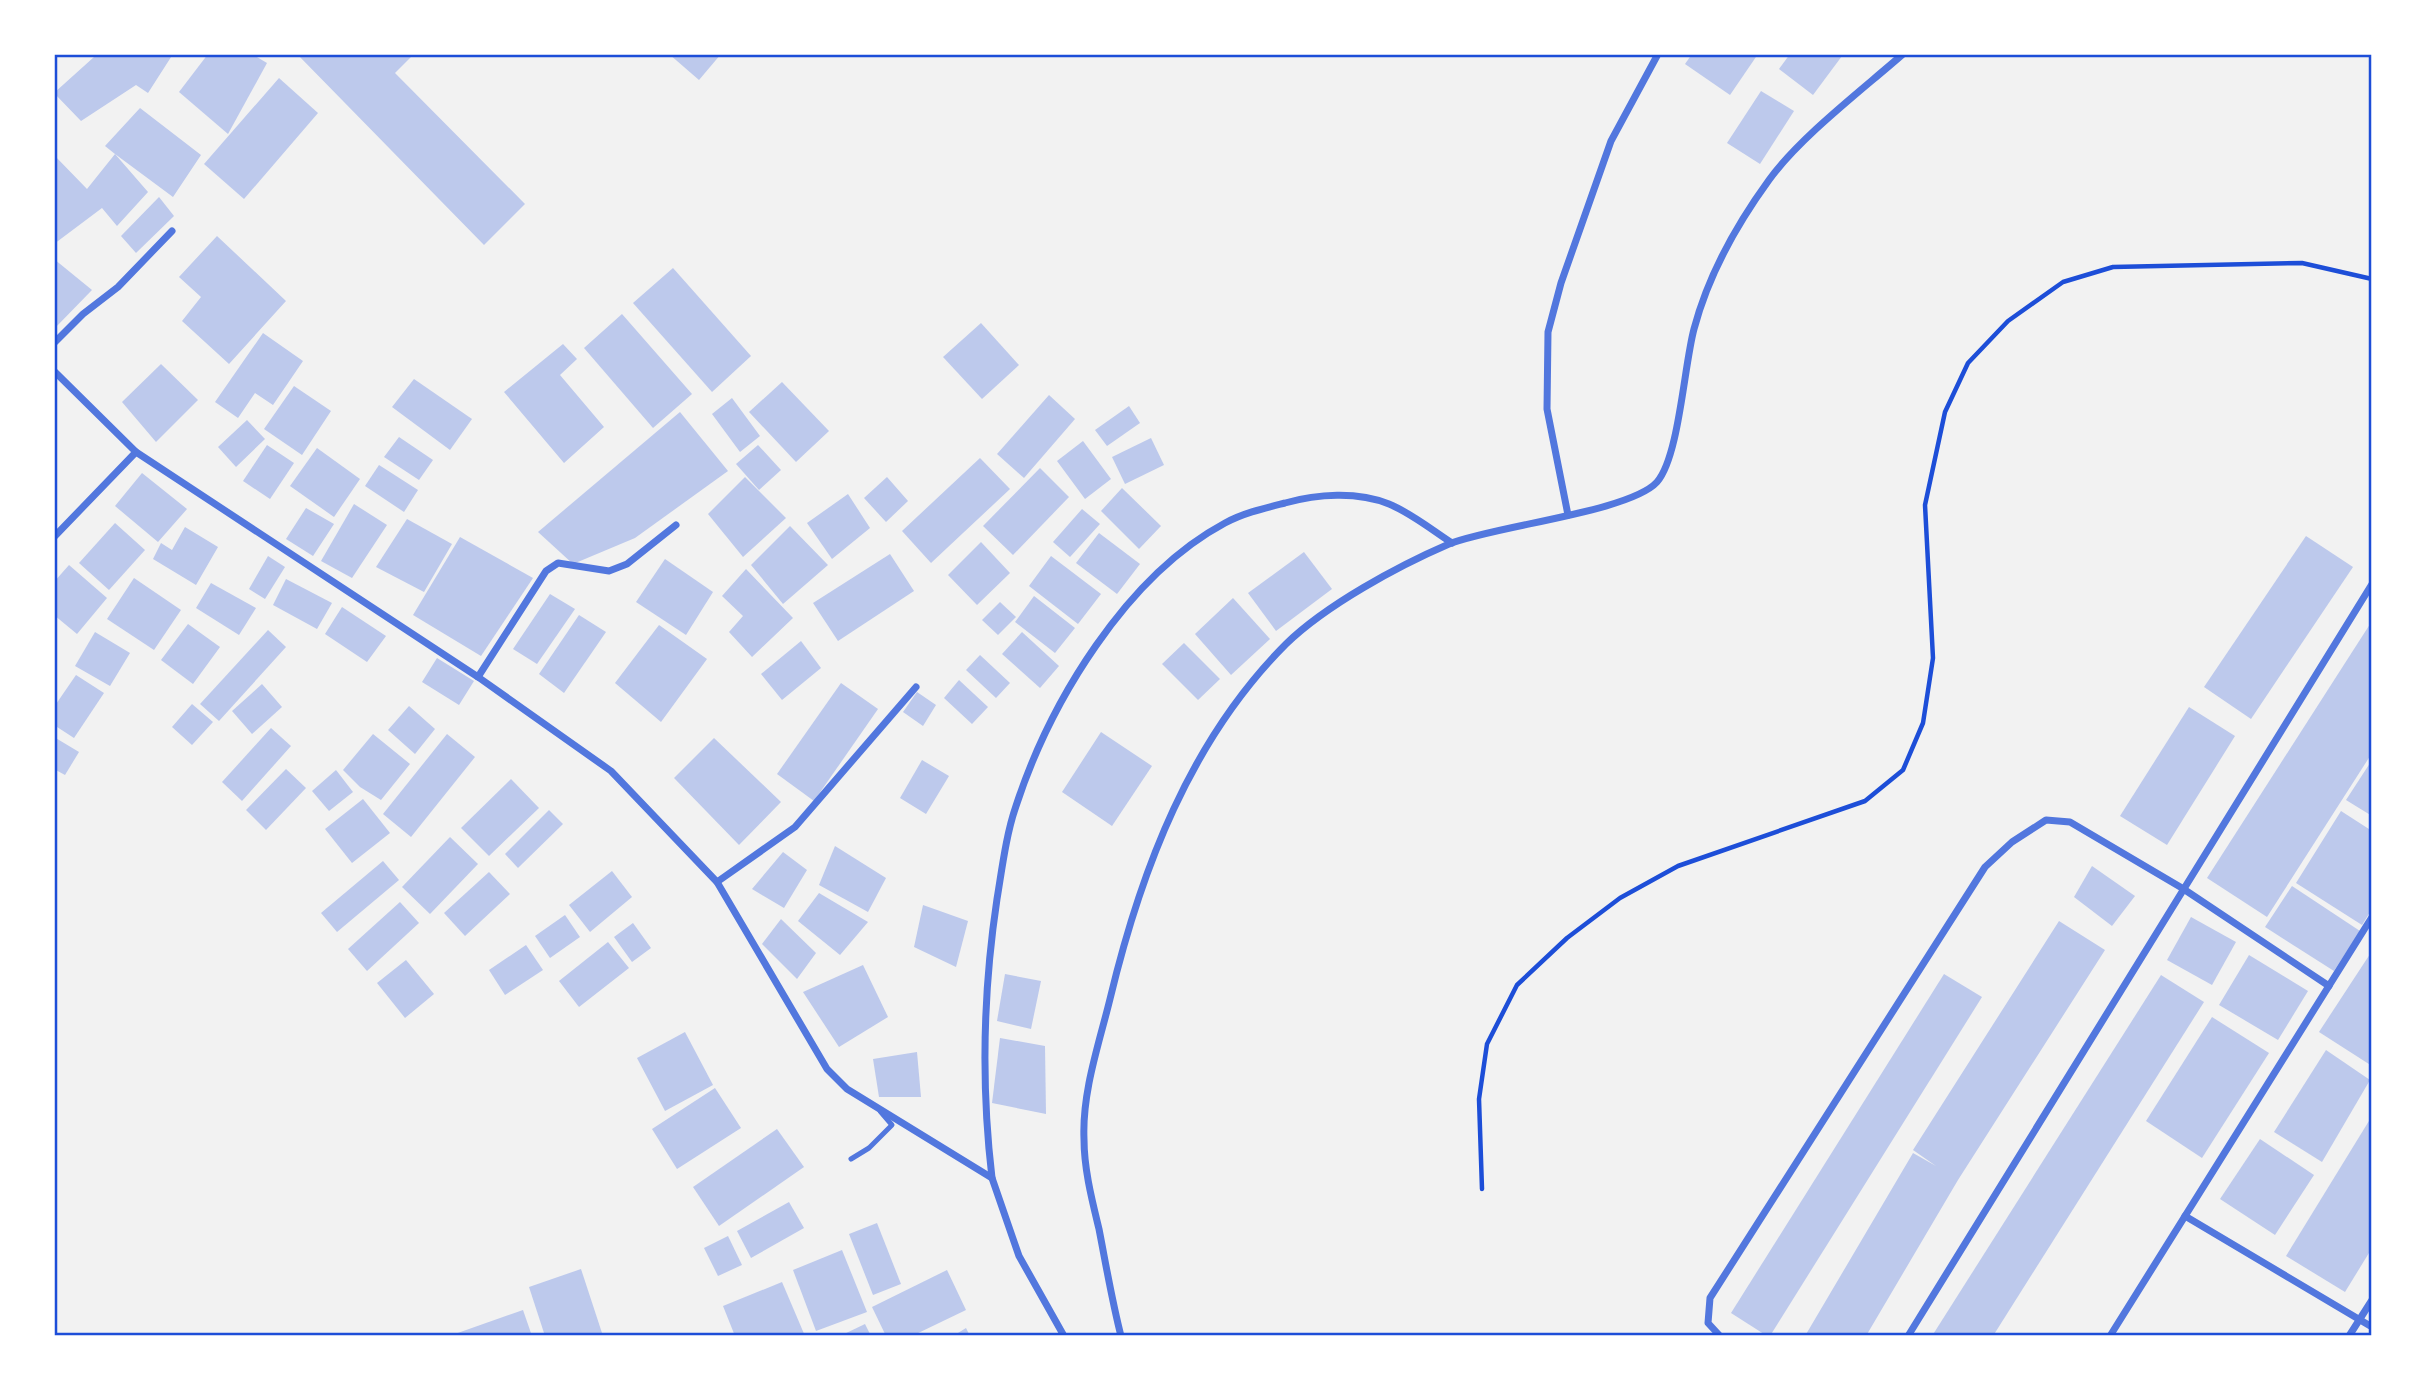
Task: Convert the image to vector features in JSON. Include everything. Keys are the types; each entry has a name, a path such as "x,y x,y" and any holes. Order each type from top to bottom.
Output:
{"street":[{"path":"1568,515 1547,409 1548,332 1561,283 1611,141 1658,54"},
{"path":"1121,1336 1088,1179 1084,1139 1086,1101 1127,930 1183,787 1234,703 1288,642 1343,600 1452,543 1568,515 1625,499 1653,487 1667,466 1693,330 1704,296 1729,244 1770,178 1849,100 1903,54"},
{"path":"54,343 83,314 118,287 172,231"},
{"path":"54,371 136,452 478,677 611,771 717,882 827,1069 847,1089 992,1178"},
{"path":"54,537 136,452"},
{"path":"1064,1336 1019,1256 992,1178 985,1122 985,1009 994,921 1015,808 1046,726 1124,605 1190,545 1226,522 1306,497 1346,495 1388,503 1452,543"},
{"path":"478,677 546,571 558,563 609,571 626,564 676,525"},
{"path":"1908,1336 2372,584"},
{"path":"717,882 795,827 916,687"},
{"path":"1720,1336 1708,1323 1710,1298 1985,867 2012,842 2046,820 2070,822 2182,888 2329,986"},
{"path":"2110,1336 2372,917"},
{"path":"2185,1216 2372,1326"},
{"path":"2349,1336 2372,1300"}],"lane":[{"path":"851,1159 869,1148 892,1125 873,1103"}],"path":[{"path":"1482,1189 1479,1099 1487,1044 1517,985 1578,930 1620,898 1678,866 1865,801 1903,770 1923,723 1933,658 1925,505 1942,425 1968,363 2000,330 2063,282 2113,267 2302,263 2372,279"}],"building":[{"path":"90,54 173,54 148,93 136,85 81,121 54,93 94,57"},
{"path":"208,54 252,54 267,63 228,134 179,92"},
{"path":"297,54 414,54 395,73 525,204 484,245"},
{"path":"669,54 721,54 699,80"},
{"path":"1692,54 1758,54 1730,95 1685,64"},
{"path":"1790,54 1842,56 1813,95 1779,69"},
{"path":"279,78 318,113 244,199 204,164"},
{"path":"1761,91 1794,111 1760,164 1727,143"},
{"path":"140,108 201,155 173,197 105,146"},
{"path":"115,154 148,192 117,226 102,208 54,244 54,155 87,189"},
{"path":"159,197 174,216 136,253 121,236"},
{"path":"217,236 286,301 229,364 182,321 201,297 179,277"},
{"path":"54,259 92,290 54,329"},
{"path":"673,268 751,356 712,392 633,303"},
{"path":"622,314 692,394 653,428 584,348"},
{"path":"981,323 1019,365 982,399 943,357"},
{"path":"263,333 303,361 273,405 255,393 238,418 215,402"},
{"path":"563,344 577,359 560,375 604,427 564,463 504,392"},
{"path":"161,364 198,400 156,442 122,402"},
{"path":"414,379 472,419 450,450 392,407"},
{"path":"782,382 829,431 796,462 749,412"},
{"path":"294,386 331,411 302,455 264,429"},
{"path":"1049,395 1075,419 1024,478 997,454"},
{"path":"732,398 760,436 740,452 712,414"},
{"path":"1129,406 1140,423 1107,446 1095,430"},
{"path":"680,412 728,471 635,538 573,564 538,532"},
{"path":"247,420 265,439 236,467 218,447"},
{"path":"399,437 433,460 419,480 384,457"},
{"path":"1151,438 1164,465 1125,484 1112,457"},
{"path":"1083,441 1111,479 1085,499 1057,461"},
{"path":"267,445 294,463 270,499 243,481"},
{"path":"758,445 781,470 759,490 736,464"},
{"path":"317,448 360,479 334,517 290,486"},
{"path":"980,458 1010,489 931,563 902,531"},
{"path":"379,465 418,490 404,512 365,486"},
{"path":"1040,468 1069,497 1013,555 983,526"},
{"path":"142,473 187,509 158,542 115,506"},
{"path":"745,477 786,518 743,557 708,514"},
{"path":"887,477 908,501 886,522 864,498"},
{"path":"1122,488 1161,526 1139,549 1101,511"},
{"path":"848,494 870,528 832,559 807,523"},
{"path":"354,504 387,525 352,578 321,561"},
{"path":"306,508 334,524 313,556 286,539"},
{"path":"1082,509 1100,524 1070,557 1053,542"},
{"path":"407,519 452,544 424,592 376,567"},
{"path":"115,523 145,550 109,590 79,563"},
{"path":"790,526 828,565 783,604 751,565"},
{"path":"185,527 218,547 196,585 153,559 161,543 172,550"},
{"path":"1099,533 1140,564 1117,594 1076,563"},
{"path":"2306,536 2353,567 2251,719 2204,687"},
{"path":"460,537 533,578 481,656 413,615"},
{"path":"981,542 1010,573 977,605 948,575"},
{"path":"1304,552 1332,589 1276,631 1248,593"},
{"path":"890,554 914,591 838,641 813,603"},
{"path":"268,556 285,567 265,599 249,589"},
{"path":"1051,556 1101,594 1078,624 1029,586"},
{"path":"665,559 713,592 686,635 636,602"},
{"path":"69,565 107,598 77,634 54,615 54,582"},
{"path":"746,569 793,618 752,657 729,632 743,616 722,596"},
{"path":"134,578 181,610 154,650 107,619"},
{"path":"286,579 332,603 317,629 273,605"},
{"path":"211,583 256,608 239,635 196,608"},
{"path":"550,594 575,609 537,664 513,649"},
{"path":"1034,596 1075,628 1055,653 1015,622"},
{"path":"1233,598 1270,639 1231,675 1195,634"},
{"path":"1000,602 1016,617 998,635 982,620"},
{"path":"342,607 386,636 367,662 325,634"},
{"path":"579,615 606,632 564,693 539,674"},
{"path":"2372,621 2372,753 2267,917 2207,878"},
{"path":"188,624 220,647 193,684 161,660"},
{"path":"659,625 707,659 661,722 615,683"},
{"path":"268,630 286,647 219,721 200,704"},
{"path":"95,632 130,653 110,686 75,666"},
{"path":"1022,632 1059,666 1040,688 1002,654"},
{"path":"801,641 821,668 782,700 761,674"},
{"path":"1184,643 1220,679 1198,700 1162,664"},
{"path":"980,655 1010,683 996,698 966,670"},
{"path":"437,658 474,681 459,705 422,682"},
{"path":"76,675 104,693 74,738 54,725 54,707"},
{"path":"959,680 988,707 972,724 944,698"},
{"path":"841,683 878,709 814,801 777,774"},
{"path":"262,684 282,707 252,734 232,711"},
{"path":"917,692 936,705 923,726 903,712"},
{"path":"192,704 213,722 192,745 172,727"},
{"path":"409,706 435,729 415,754 388,730"},
{"path":"2189,707 2235,736 2167,845 2120,816"},
{"path":"271,728 291,746 242,801 222,782"},
{"path":"1101,732 1152,766 1112,826 1062,792"},
{"path":"373,734 410,764 381,800 360,787 343,770"},
{"path":"447,734 475,757 411,837 383,814"},
{"path":"54,737 79,752 65,775 54,769"},
{"path":"714,738 781,802 739,845 674,778"},
{"path":"922,760 949,776 926,814 900,798"},
{"path":"2372,760 2372,816 2346,800"},
{"path":"286,769 306,788 266,830 246,810"},
{"path":"336,770 353,792 329,811 312,791"},
{"path":"511,779 539,808 489,856 461,828"},
{"path":"363,799 390,833 352,863 325,829"},
{"path":"549,810 563,824 518,868 505,854"},
{"path":"2341,811 2372,831 2372,909 2362,925 2296,883"},
{"path":"450,837 478,864 430,914 402,887"},
{"path":"835,846 886,878 868,912 819,885"},
{"path":"783,852 807,870 784,908 752,889"},
{"path":"383,861 399,880 337,932 321,913"},
{"path":"2092,866 2135,896 2112,926 2074,897"},
{"path":"612,871 632,897 590,932 569,905"},
{"path":"489,872 510,894 465,936 444,913"},
{"path":"2292,886 2360,931 2334,971 2265,927"},
{"path":"819,893 868,922 840,955 798,921"},
{"path":"400,902 419,923 367,971 348,949"},
{"path":"923,905 968,921 956,967 914,947"},
{"path":"565,915 580,937 550,958 535,936"},
{"path":"2191,917 2236,942 2212,985 2167,960"},
{"path":"781,919 816,953 797,979 762,944"},
{"path":"2059,921 2105,950 1958,1180 1866,1336 1805,1336 1913,1153 1936,1166 1913,1150"},
{"path":"633,923 651,948 632,962 614,937"},
{"path":"608,942 629,968 579,1007 559,981"},
{"path":"526,945 543,970 505,995 489,970"},
{"path":"2372,951 2372,1066 2319,1032"},
{"path":"2249,955 2308,991 2278,1040 2219,1005"},
{"path":"406,960 434,994 405,1018 377,983"},
{"path":"863,965 888,1017 839,1047 803,992"},
{"path":"1005,974 1041,981 1031,1029 997,1021"},
{"path":"1944,974 1982,997 1770,1336 1767,1336 1731,1313"},
{"path":"2161,975 2204,1002 1993,1336 1932,1336"},
{"path":"2212,1017 2269,1053 2202,1158 2146,1121"},
{"path":"685,1032 713,1085 665,1111 637,1058"},
{"path":"1000,1038 1045,1046 1046,1114 992,1103"},
{"path":"2326,1050 2370,1080 2322,1162 2274,1132"},
{"path":"917,1052 921,1097 879,1097 873,1059"},
{"path":"715,1088 741,1128 677,1169 652,1129"},
{"path":"2372,1116 2372,1248 2345,1292 2286,1256"},
{"path":"777,1129 804,1167 719,1226 693,1187"},
{"path":"2260,1139 2314,1175 2275,1235 2220,1199"},
{"path":"789,1202 804,1228 751,1258 737,1231"},
{"path":"877,1223 901,1284 873,1295 849,1234"},
{"path":"728,1236 742,1265 718,1276 704,1248"},
{"path":"842,1250 867,1312 816,1331 793,1270"},
{"path":"581,1269 603,1336 545,1336 529,1287"},
{"path":"947,1270 966,1310 912,1336 886,1336 872,1307"},
{"path":"782,1282 805,1336 735,1336 723,1306"},
{"path":"523,1310 532,1336 452,1336 452,1335"},
{"path":"865,1324 871,1336 840,1336"},
{"path":"966,1328 970,1336 953,1336"}]}
